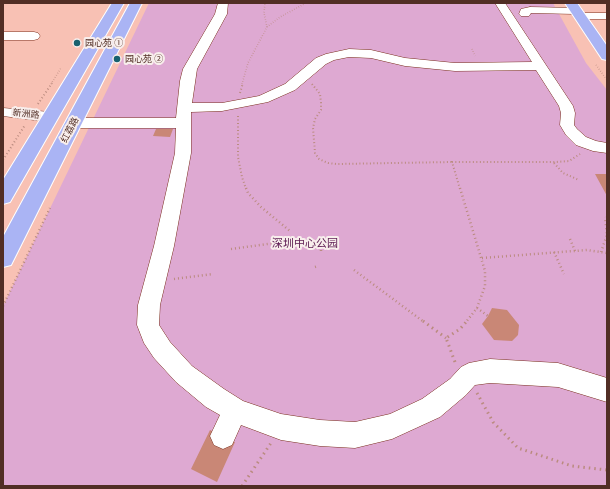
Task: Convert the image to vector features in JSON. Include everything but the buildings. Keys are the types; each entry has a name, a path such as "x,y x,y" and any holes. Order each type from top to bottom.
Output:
{"main road":[{"path":"3,197 118,3"},
{"name":"红荔路","path":"3,258 136,3"},
{"path":"579,10 607,40"},
{"path":"579,10 607,56"}],"lane":[{"path":"223,3 221,14 190,69 187,81 183,153 176,190 149,305 148,324 152,336 184,374 215,398 235,410 281,427 320,433 355,435 392,426 431,408 458,387 469,375 490,371 558,375 607,390"},
{"path":"500,3 566,106 568,113 567,125 571,132 580,141 607,148"},
{"path":"525,14 525,11 530,10 579,10 607,16"},
{"path":"3,36 34,36"},
{"path":"74,123 184,115 262,99 290,86 314,65 330,57 349,54 360,53 405,62 448,66 539,66"},
{"name":"新洲路","path":"3,112 50,117"},
{"path":"223,436 235,410"}],"path":[{"path":"267,27 280,17 306,3"},
{"path":"314,65 318,68 312,72 310,77 312,84 320,94 321,103 321,110 315,119 313,128 314,153 319,159 328,163 553,162 569,160 581,153"},
{"path":"452,162 482,258 576,251 601,252 607,254"},
{"path":"553,162 563,173 579,180"},
{"path":"261,207 290,231"},
{"path":"601,252 607,235 605,217"},
{"path":"570,239 576,251"},
{"path":"231,249 275,244"},
{"path":"554,252 564,274"},
{"path":"354,270 446,338"},
{"path":"155,281 213,274"},
{"path":"477,308 488,316"},
{"path":"242,486 281,427"}],"green space":[{"name":"深圳中心公园","path":"149,3 553,3 586,63 607,90 607,486 3,486 3,306"}],"place":[{"name":"园心苑 ①","path":"77,43"},
{"name":"园心苑 ②","path":"117,59"}]}
